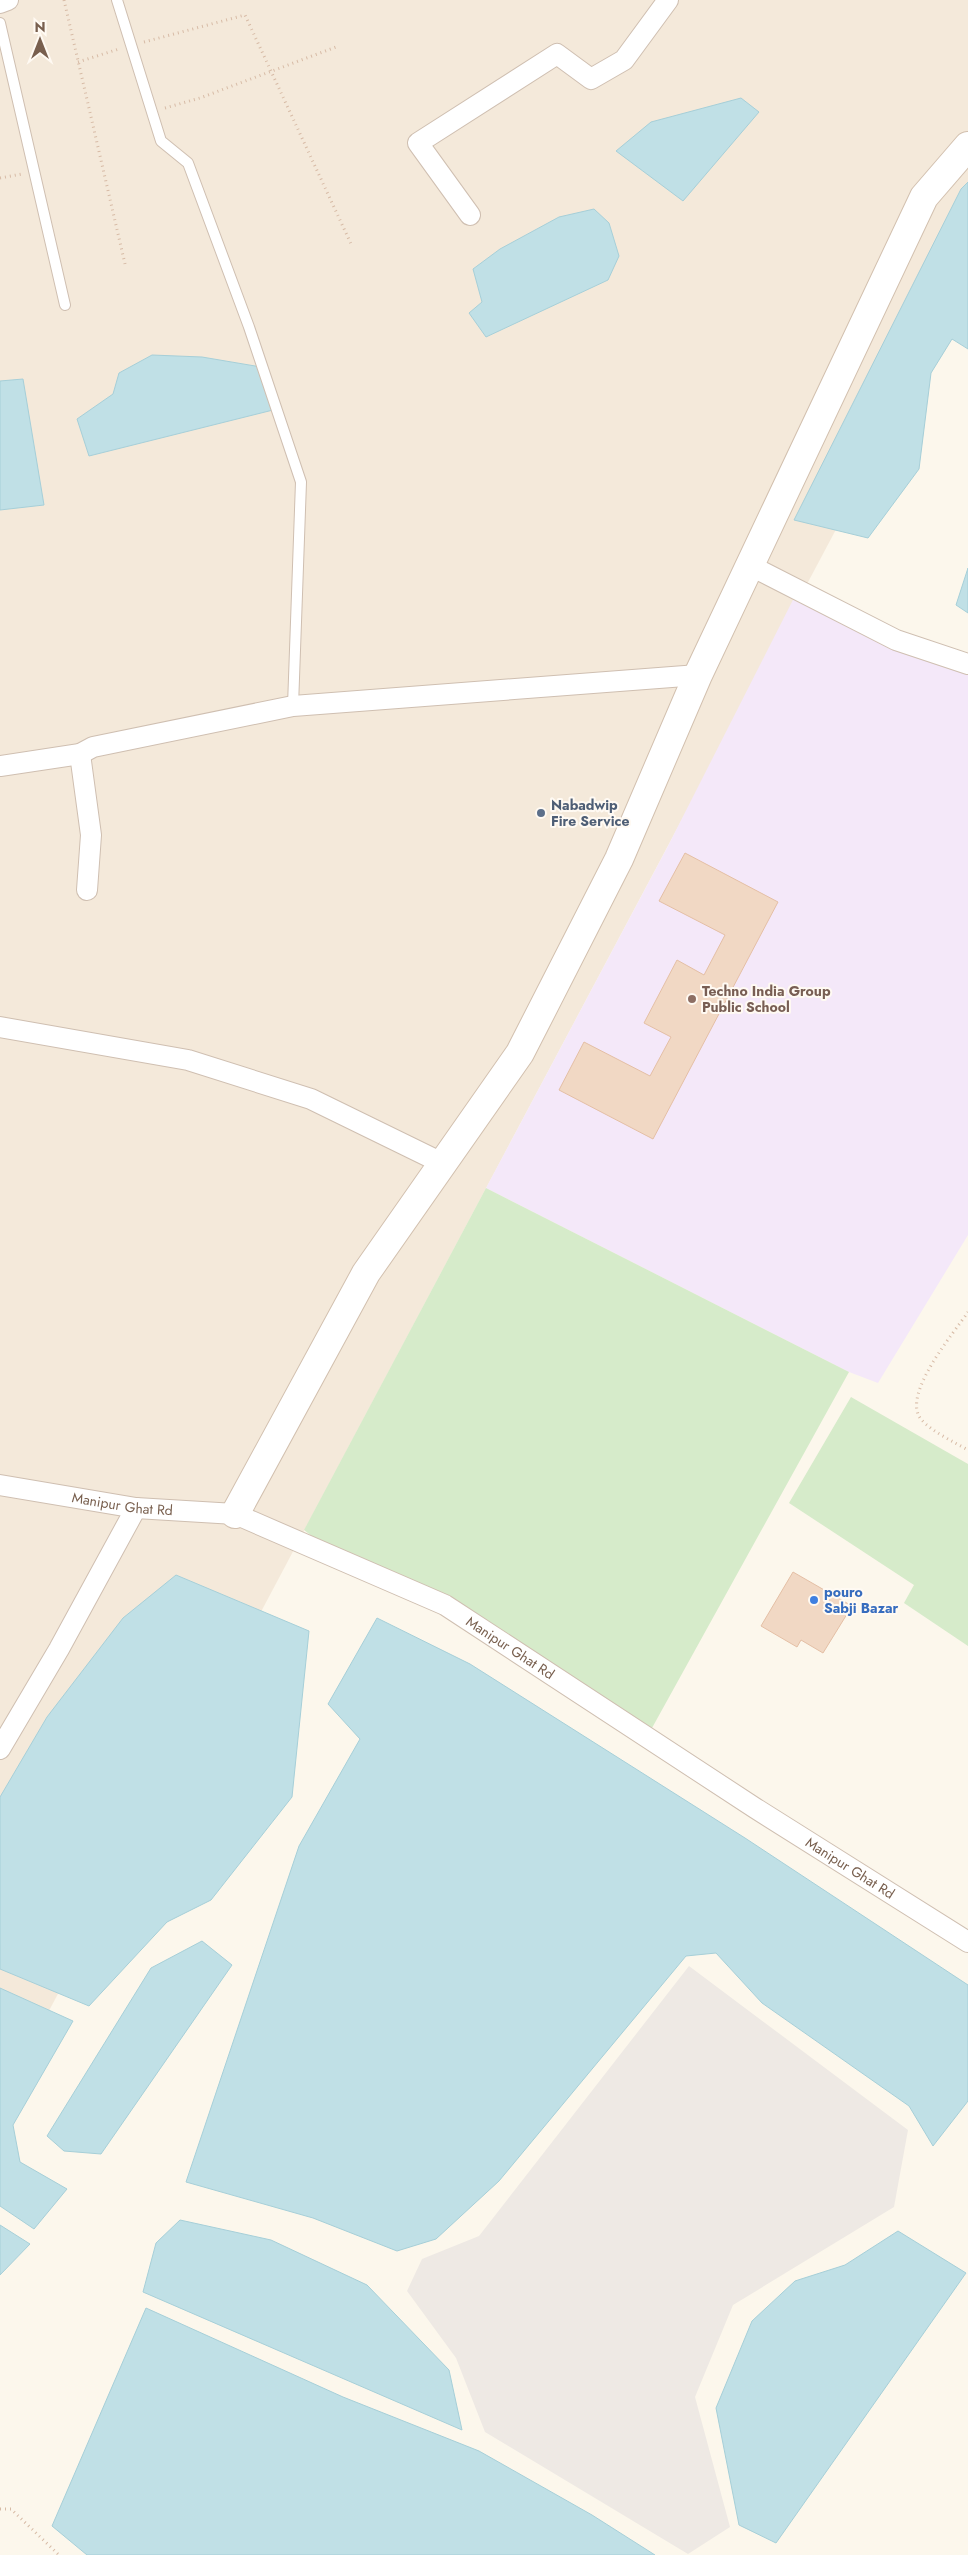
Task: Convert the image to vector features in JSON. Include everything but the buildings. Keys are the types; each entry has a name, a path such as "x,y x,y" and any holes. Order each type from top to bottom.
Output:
{"street":[{"path":"0,3 8,0"},
{"path":"470,215 418,143 557,54 591,79 624,60 668,0"},
{"path":"236,1514 366,1273 520,1053 619,858 698,675 924,197 968,146"},
{"path":"751,566 896,640 968,664"},
{"path":"0,766 80,754 93,747 293,706 698,675"},
{"path":"80,754 92,835 87,890"},
{"path":"0,1027 188,1060 311,1099 444,1164"},
{"name":"Manipur Ghat Rd","path":"0,1485 136,1508 236,1514 445,1605 755,1808 968,1942"},
{"path":"0,1749 59,1649 136,1508"}],"lane":[{"path":"117,0 161,142 188,163 249,327 301,482 293,706"},
{"path":"0,23 65,305"}],"path":[{"path":"64,0 125,264"},
{"path":"78,62 245,14 352,246"},
{"path":"152,112 200,98 336,47"},
{"path":"0,178 34,172"},
{"path":"968,1312 920,1383 917,1403 918,1415 927,1425 968,1450"},
{"path":"0,2509 11,2509 59,2555"}],"shaded area":[{"path":"0,0 968,0 968,281 0,2103"},
{"path":"798,590 968,664 968,1235 878,1383 849,1372 486,1188 668,846"},
{"path":"689,1966 908,2130 894,2207 733,2305 695,2397 730,2527 688,2554 485,2432 456,2358 407,2291 422,2259 479,2236"}],"green space":[{"path":"486,1188 849,1372 647,1737 445,1605 348,1564 304,1530"},
{"path":"851,1397 968,1464 968,1646 904,1603 914,1585 789,1503"}],"water":[{"path":"741,98 759,112 683,201 616,151 651,122"},
{"path":"968,182 968,349 952,339 931,373 919,469 868,538 794,520 961,189"},
{"path":"594,209 609,223 619,256 608,280 486,337 469,313 482,302 473,269 500,249 559,217"},
{"path":"152,355 202,357 261,367 277,409 89,456 77,419 113,394 119,373"},
{"path":"23,379 44,505 0,510 0,381"},
{"path":"968,568 968,613 956,605"},
{"path":"176,1575 309,1631 292,1797 211,1900 167,1922 89,2006 0,1969 0,1797 47,1717 123,1618"},
{"path":"377,1618 470,1664 745,1838 968,1985 968,2101 933,2146 909,2106 762,2003 716,1953 686,1956 499,2181 436,2239 397,2251 313,2218 186,2182 299,1846 360,1739 328,1704"},
{"path":"202,1941 232,1965 101,2154 64,2151 47,2136 151,1968"},
{"path":"0,1988 73,2021 13,2125 20,2162 67,2189 34,2229 0,2206"},
{"path":"180,2220 271,2240 367,2285 449,2370 462,2430 143,2292 156,2243"},
{"path":"0,2225 30,2244 0,2275"},
{"path":"898,2231 966,2273 776,2543 739,2525 716,2408 752,2321 795,2281 845,2265"},
{"path":"146,2308 343,2397 479,2451 592,2515 655,2555 87,2555 52,2526"}],"place":[{"name":"Nabadwip Fire Service","path":"541,813"},
{"name":"Techno India Group Public School","path":"692,999"},
{"name":"pouro Sabji Bazar","path":"814,1600"}]}
